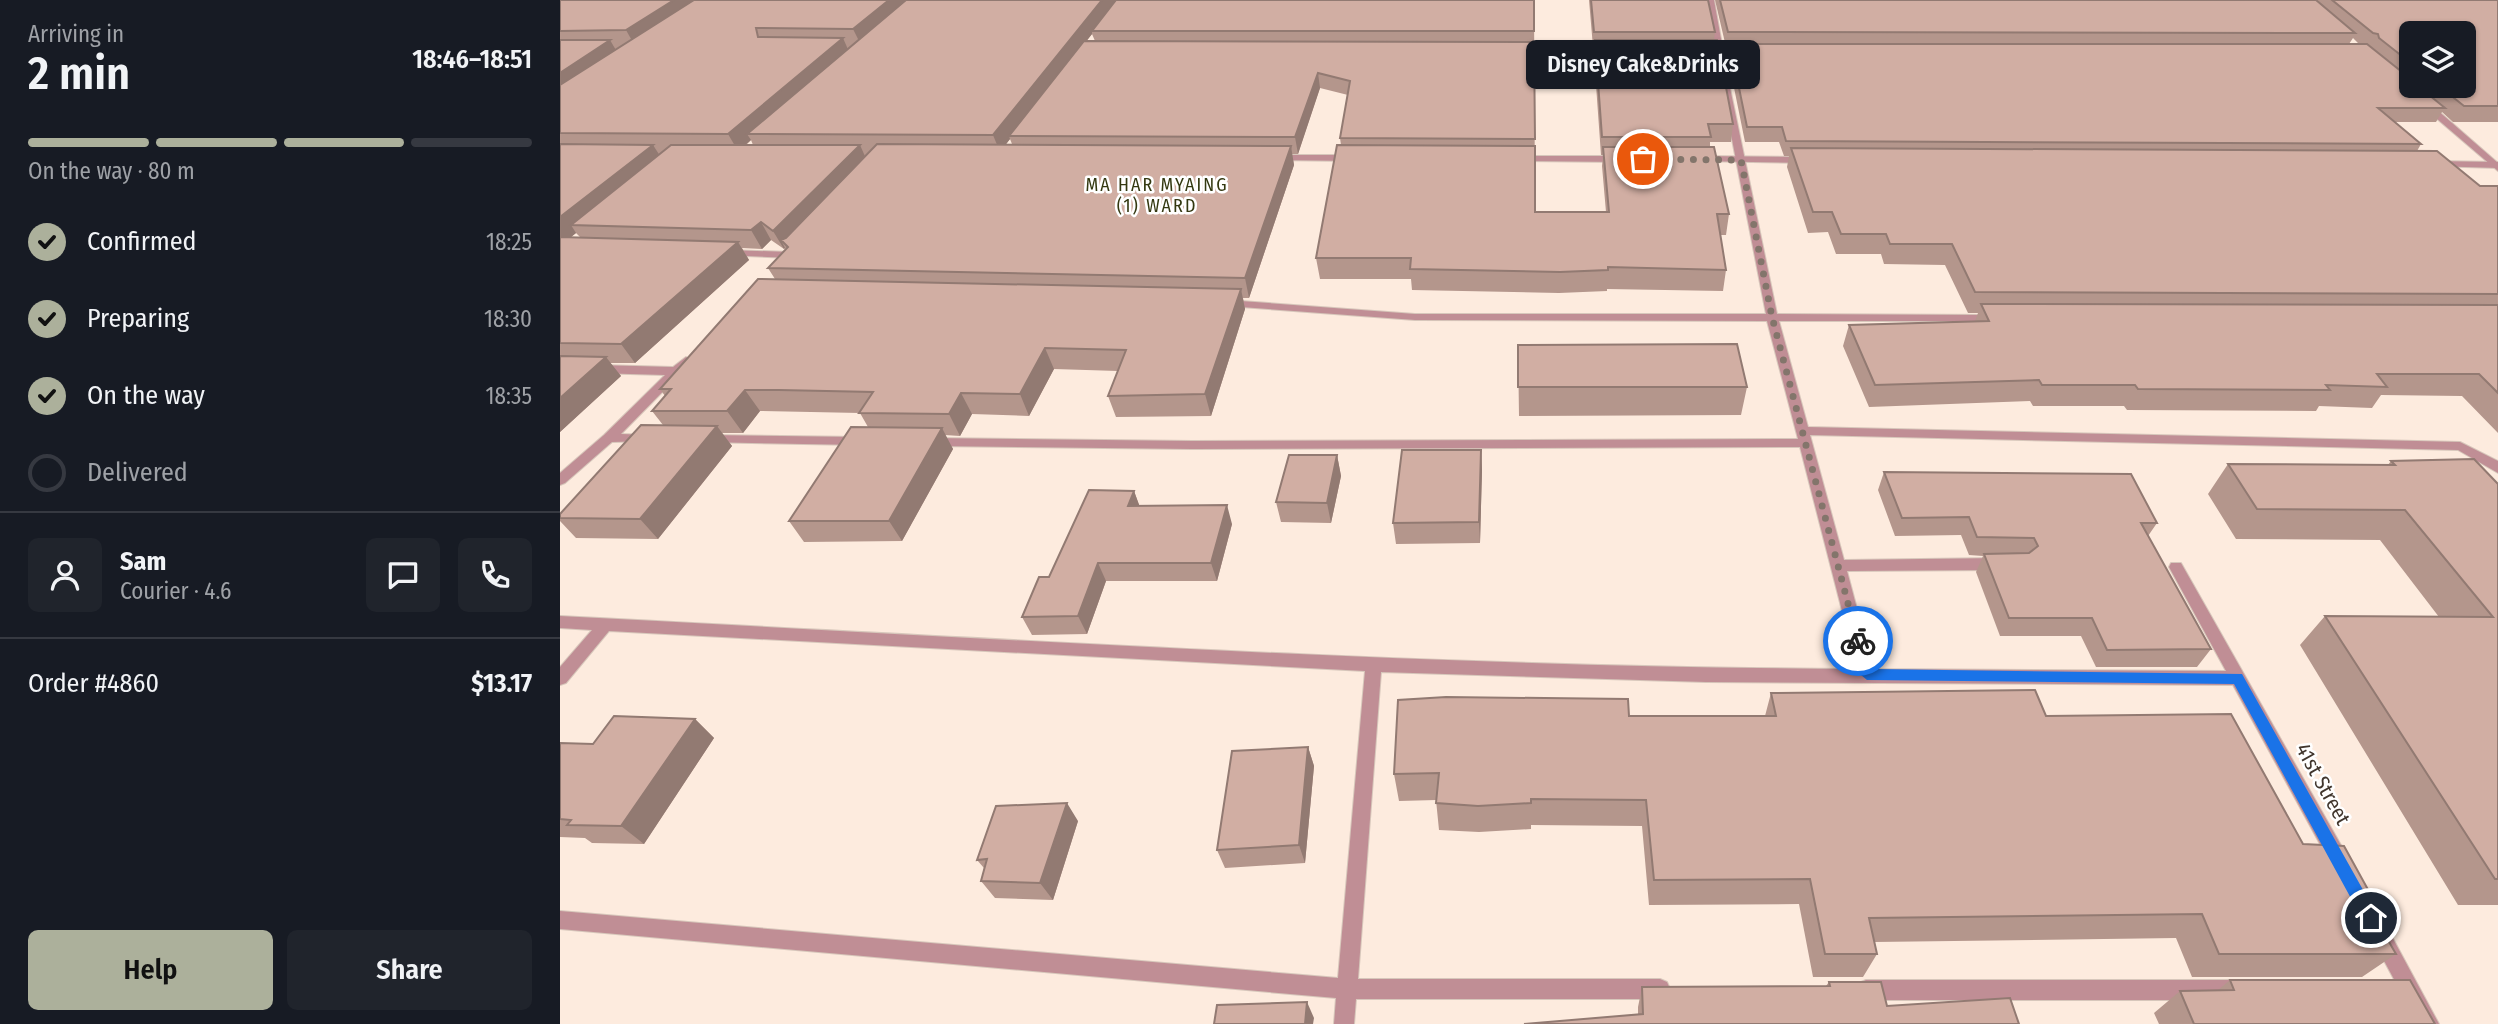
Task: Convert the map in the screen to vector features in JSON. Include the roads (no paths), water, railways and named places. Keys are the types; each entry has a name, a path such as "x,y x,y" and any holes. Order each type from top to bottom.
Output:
{"street":[{"path":"1710,0 1722,69"},
{"path":"1498,52 1622,52"},
{"path":"1692,52 1760,52"},
{"path":"1725,82 1772,317 1867,675"},
{"path":"2418,98 2497,166"},
{"path":"1268,158 1365,158"},
{"path":"1504,159 1629,159"},
{"path":"1692,159 1825,160"},
{"path":"2425,164 2497,166"},
{"path":"774,271 800,245"},
{"path":"721,253 791,255"},
{"path":"1210,303 1415,317 2010,318"},
{"path":"560,480 609,438 694,352"},
{"path":"560,368 676,371"},
{"path":"914,442 1192,445 1804,437 2460,446 2498,468"},
{"path":"609,438 664,438"},
{"path":"692,439 873,441"},
{"path":"1839,566 2009,564"},
{"name":"41st Street","path":"2176,566 2344,870"},
{"path":"560,622 1374,665 1706,674 2238,678"},
{"path":"560,678 606,624"},
{"path":"1344,1024 1374,665"},
{"path":"560,920 1346,989 1678,989"},
{"path":"2378,930 2429,1024"},
{"path":"1844,989 2259,990"},
{"path":"2383,990 2411,990"}],"place":[{"name":"Disney Cake&Drinks","path":"1643,159"}],"district":[{"name":"MA HAR MYAING (1) WARD","path":"1157,195"}]}
